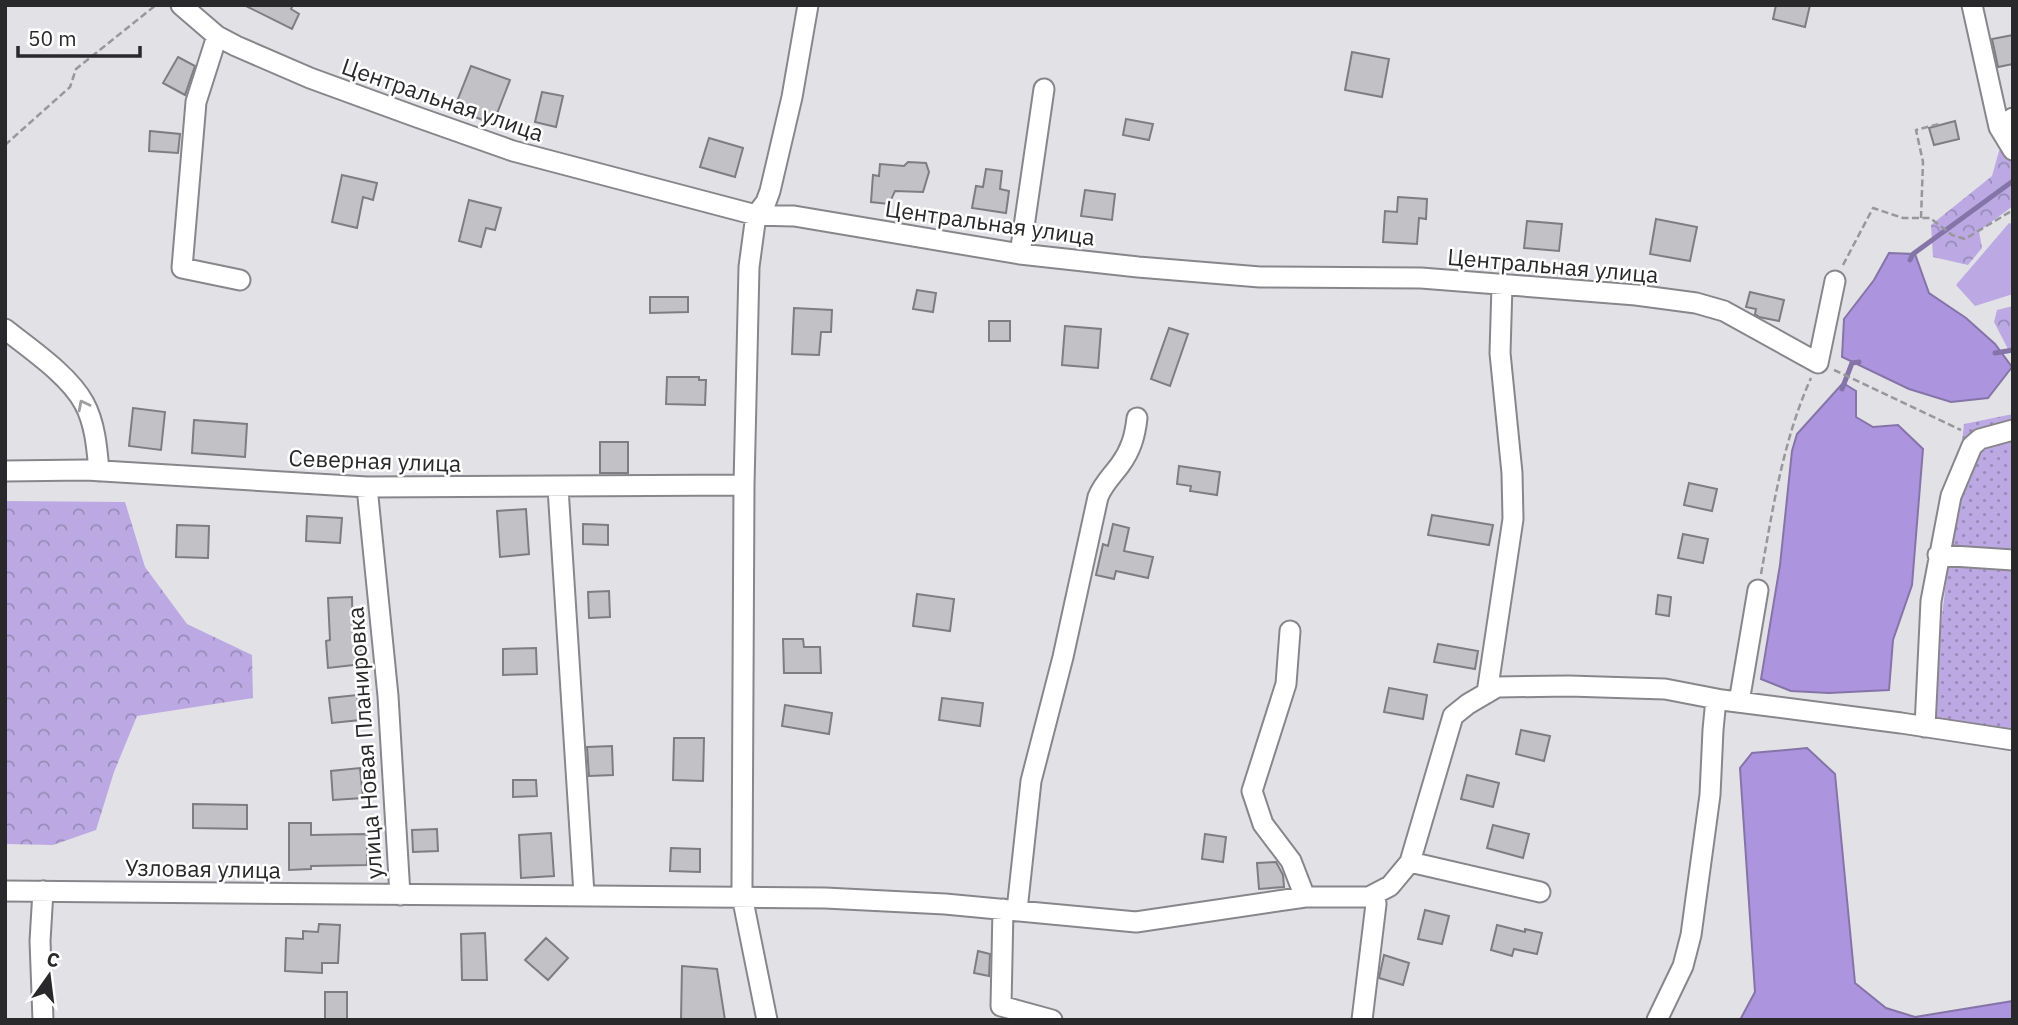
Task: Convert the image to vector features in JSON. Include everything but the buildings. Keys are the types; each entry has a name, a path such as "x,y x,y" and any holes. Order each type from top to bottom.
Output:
{"street":[{"name":"Центральная улица","path":"181,5 217,36 236,47 310,78 513,151 756,215 794,216 1020,254 1260,277 1421,278 1636,295 1696,303 1724,311 1818,363"},
{"path":"767,1020 742,895 744,485 749,267 756,215 770,191 792,97 808,5"},
{"path":"1972,5 2013,150"},
{"path":"217,36 196,102 182,268 240,280"},
{"path":"1020,254 1044,89"},
{"path":"1818,363 1835,281"},
{"path":"1487,693 1513,519 1512,474 1500,353 1502,285"},
{"path":"5,329 45,360 83,402 93,429 99,471"},
{"path":"1052,1020 1001,1006 1010,909 1031,781 1063,657 1098,497 1128,453 1134,439 1137,418"},
{"path":"1925,727 1931,601 1951,496 1972,446 1980,439 2013,430"},
{"name":"Северная улица","path":"5,471 99,471 367,487 744,485"},
{"name":"улица Новая Планировка","path":"367,487 388,696 400,895 742,895 825,898 1010,909 1136,922 1305,897 1369,897 1375,894"},
{"path":"558,488 584,894"},
{"path":"1938,555 2013,560"},
{"path":"1739,702 1758,590"},
{"path":"1290,631 1286,684 1252,790 1263,824 1291,861 1305,897"},
{"path":"1362,1020 1375,894 1390,886 1410,862 1453,716 1497,687 1569,685 1665,689 1716,699 2013,740"},
{"path":"1657,1020 1683,966 1691,935 1710,795 1716,699"},
{"path":"1410,862 1541,892"},
{"name":"Узловая улица","path":"5,891 400,895"},
{"path":"43,891 40,941 43,1020"}],"path":[{"path":"5,145 70,88 76,69 156,5"},
{"path":"1921,218 1923,162 1916,130 1939,124"},
{"path":"1835,281 1873,208 1903,218 1930,218 1952,235 1965,239 2013,210"},
{"path":"1758,590 1779,481 1796,412 1818,363"},
{"path":"1839,372 1980,439"}],"green space":[{"path":"2013,141 2013,206 1979,231 1982,248 1968,265 1933,257 1931,225 1992,176 1999,151"},
{"path":"2009,223 2013,224 2013,294 1975,306 1956,285"},
{"path":"2013,306 2013,354 1994,322 1997,310"},
{"path":"2013,414 2013,729 1944,723 1931,713 1964,424"},
{"path":"5,501 125,502 145,567 187,624 252,655 253,698 137,716 114,772 96,830 53,845 5,844"}],"shaded area":[{"path":"1889,253 1915,254 1929,293 1966,318 1995,344 2012,367 1988,398 1951,402 1909,389 1842,357 1844,319 1874,280"},
{"path":"1843,383 1856,391 1856,417 1873,427 1898,425 1923,449 1912,585 1893,640 1889,690 1829,693 1791,691 1761,679 1780,565 1792,451 1797,434"},
{"path":"1807,748 1835,774 1855,983 1886,1008 1915,1017 2013,1001 2013,1020 1740,1020 1755,992 1740,768 1752,753"}],"waterway":[{"path":"1910,260 1913,254 2013,181"},
{"path":"1995,353 2013,350"},
{"path":"1842,389 1852,363 1859,362"}]}
